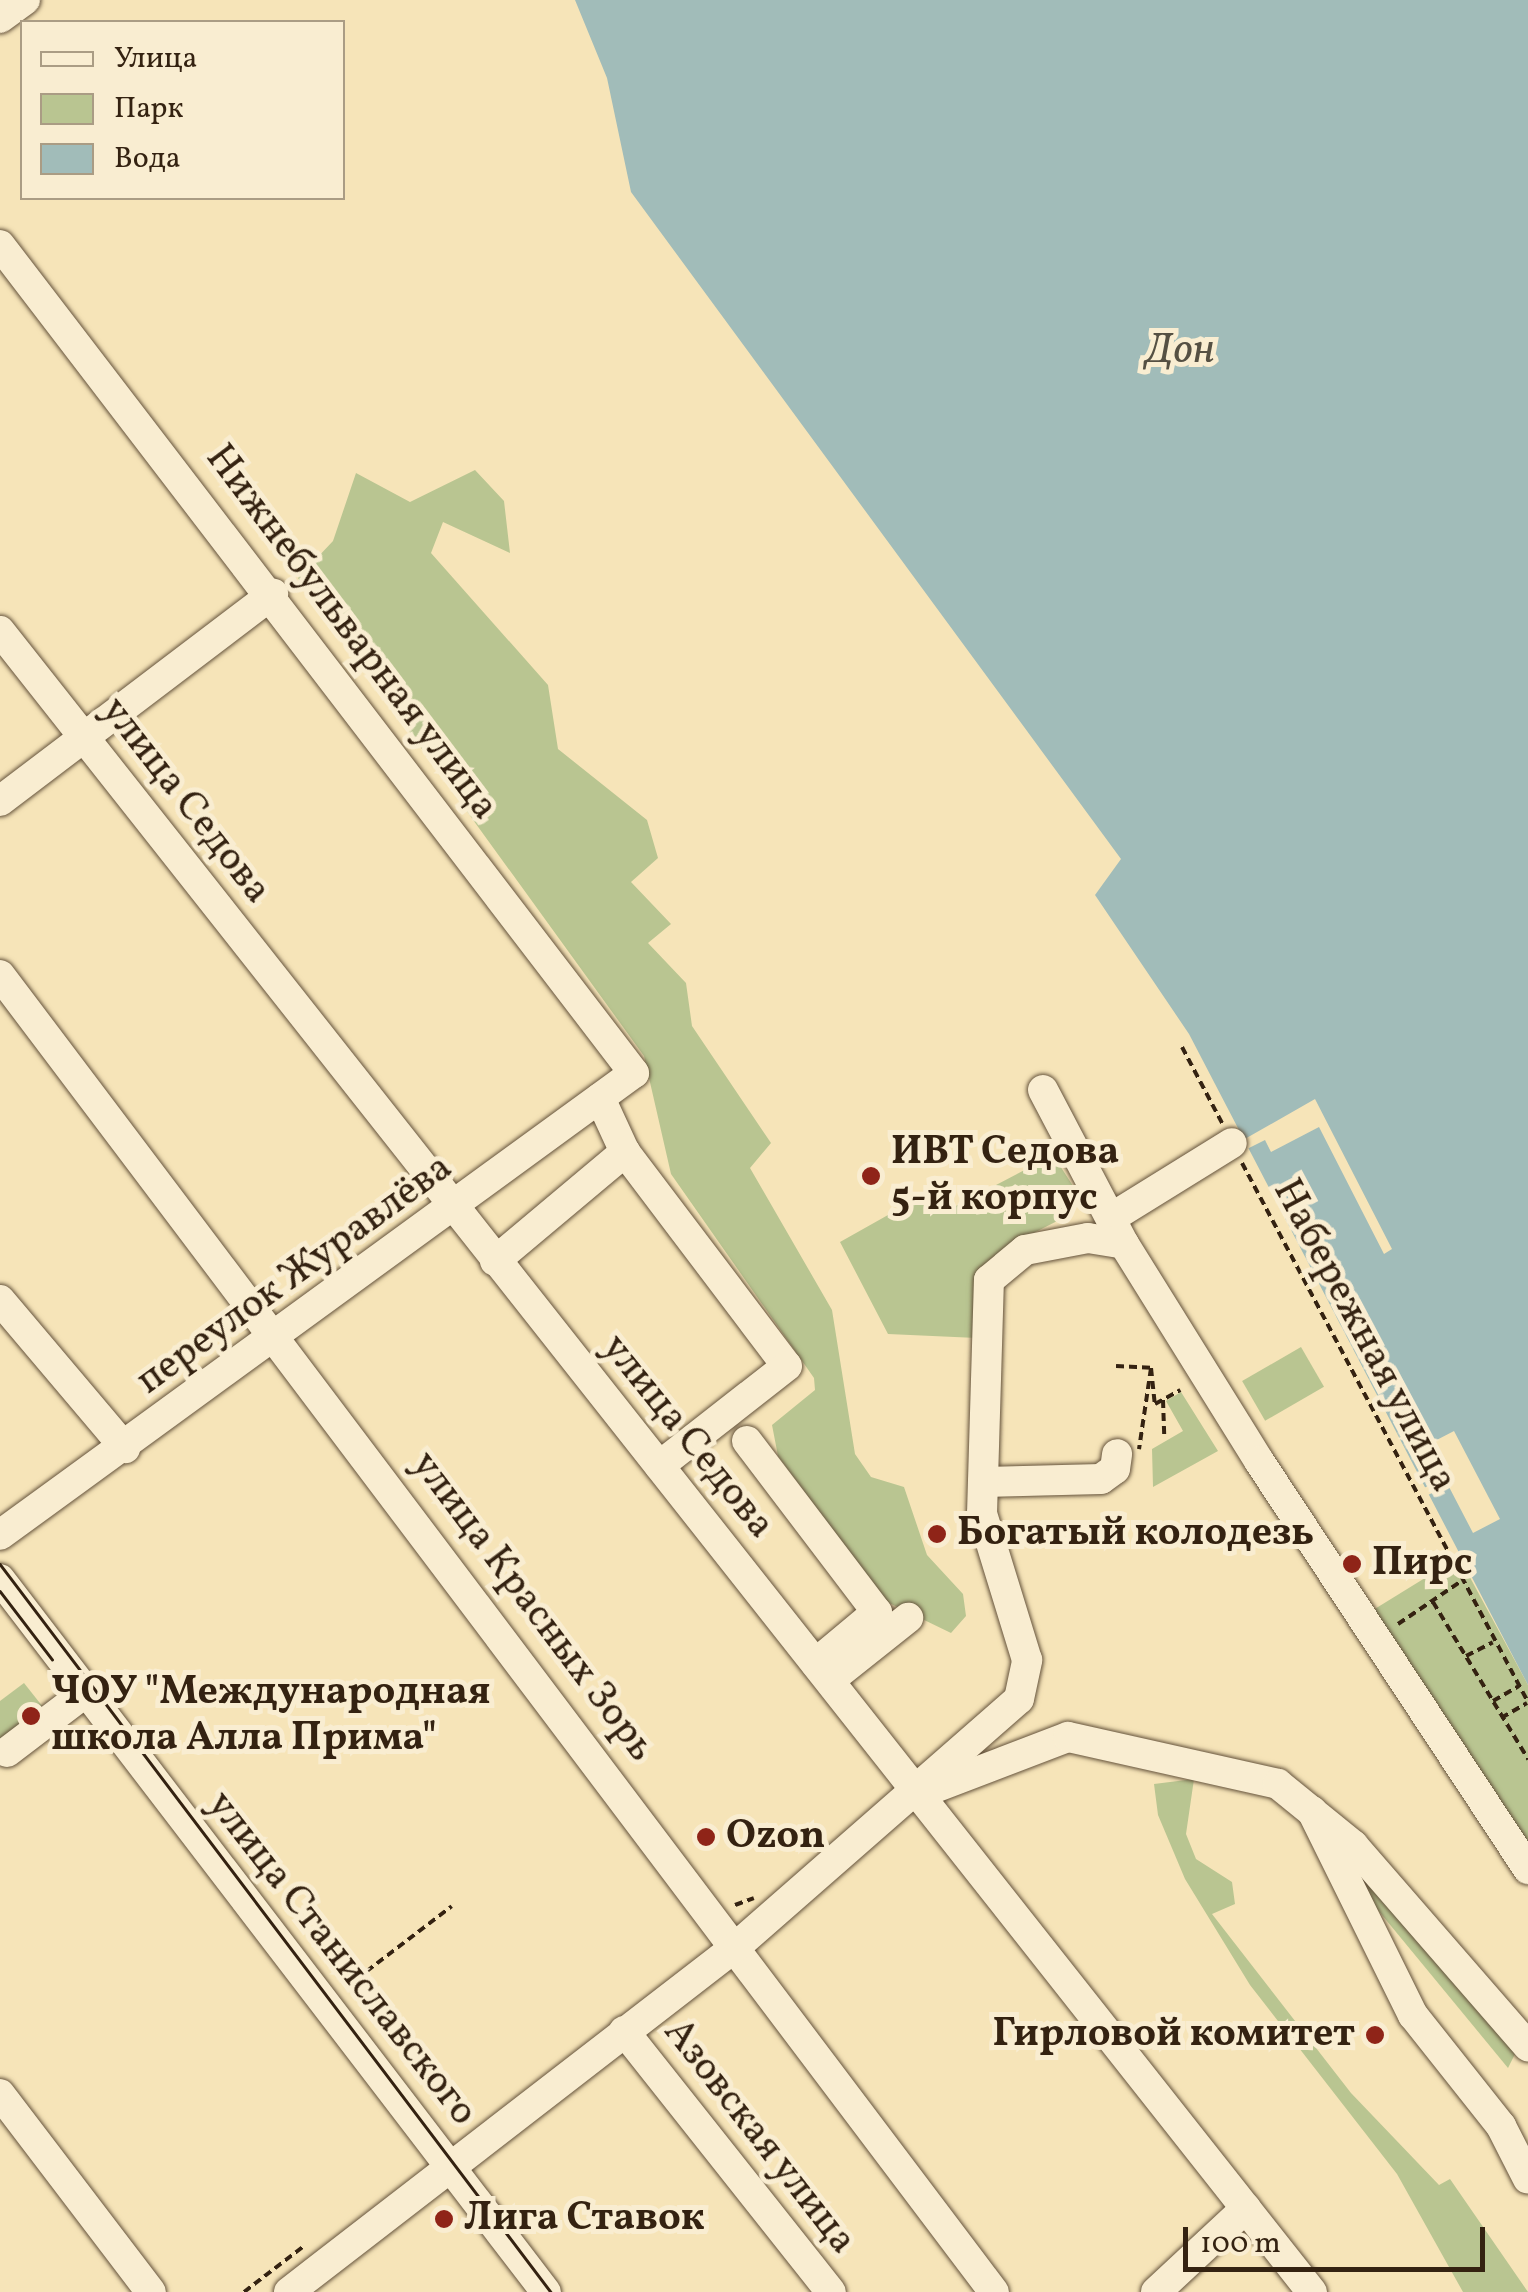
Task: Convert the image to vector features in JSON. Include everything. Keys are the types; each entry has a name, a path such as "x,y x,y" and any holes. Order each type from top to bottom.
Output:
{"street":[{"path":"0,18 25,0"},
{"name":"Нижнебульварная улица","path":"0,244 273,594 634,1073"},
{"path":"0,801 273,594"},
{"name":"улица Седова","path":"0,631 1312,2292"},
{"name":"улица Красных Зорь","path":"0,975 738,1945 994,2292"},
{"name":"переулок Журавлёва","path":"0,1534 277,1340 634,1073"},
{"path":"1043,1090 1118,1231 1528,1870"},
{"path":"600,1098 625,1152 787,1366 659,1466"},
{"path":"289,2292 449,2164 738,1945 921,1794 1009,1712 1026,1682 1027,1660 988,1551 983,1482 993,1271 1065,1240 1118,1231 1232,1144"},
{"path":"495,1262 625,1152"},
{"path":"0,1300 125,1448"},
{"path":"747,1441 877,1612 823,1671"},
{"path":"983,1482 1100,1479 1116,1469 1117,1454"},
{"name":"улица Станиславского","path":"0,1579 322,2005 546,2292"},
{"path":"823,1671 908,1618"},
{"path":"7,1752 86,1692"},
{"path":"921,1794 1068,1737 1266,1780 1310,1804 1528,2046"},
{"path":"1310,1804 1414,2014 1500,2126 1528,2179"},
{"name":"Азовская улица","path":"624,2031 831,2292"},
{"path":"0,2094 151,2292"},
{"path":"1156,2292 1246,2208"}],"path":[{"name":"Набережная улица","path":"1182,1047 1528,1703"},
{"path":"1116,1366 1151,1368"},
{"path":"1151,1368 1155,1404 1180,1390"},
{"path":"1144,1407 1151,1368"},
{"path":"1162,1400 1164,1438"},
{"path":"1416,1613 1462,1581"},
{"path":"1433,1602 1528,1759"},
{"path":"1466,1656 1494,1642"},
{"path":"1492,1702 1519,1686"},
{"path":"1501,1718 1528,1703"},
{"path":"322,2005 452,1906"}],"green space":[{"path":"475,470 504,501 510,553 443,522 431,553 548,685 558,749 647,820 658,858 631,882 671,924 648,943 686,983 692,1026 771,1143 750,1168 832,1310 855,1454 871,1477 904,1487 927,1555 963,1594 966,1616 951,1633 885,1601 778,1456 772,1425 815,1390 814,1378 671,1174 644,1056 298,578 333,541 356,473 410,502"},
{"path":"1053,1155 1075,1189 1065,1217 1008,1246 977,1338 888,1334 840,1242 920,1197 954,1207"},
{"path":"1301,1347 1324,1387 1265,1421 1242,1381"},
{"path":"1181,1392 1218,1451 1153,1487 1152,1449 1183,1431 1166,1401"},
{"path":"1459,1557 1528,1685 1528,1855 1365,1615"},
{"path":"24,1683 43,1707 0,1740 0,1701"},
{"path":"1194,1779 1186,1834 1196,1859 1232,1882 1235,1904 1212,1914 1351,2093 1439,2185 1450,2179 1528,2292 1463,2292 1397,2174 1250,1985 1185,1879 1158,1815 1154,1784"},
{"path":"1350,1854 1517,2050 1508,2068 1340,1864"}],"water":[{"name":"Дон","path":"575,0 1528,0 1528,1685 1189,1034 1095,895 1121,859 631,192 607,78"}],"pier":[{"path":"1315,1099 1392,1249 1384,1254 1319,1127 1271,1152 1265,1140 1247,1149 1243,1140"},
{"path":"1454,1431 1500,1519 1473,1533 1448,1485 1428,1495 1424,1488 1444,1477 1427,1445"}],"tram line":[{"path":"0,1564 551,2292"},
{"path":"0,1591 52,1659"}],"place":[{"name":"ИВТ Седова 5-й корпус","path":"871,1176"},
{"name":"Богатый колодезь","path":"937,1534"},
{"name":"Пирс","path":"1352,1564"},
{"name":"ЧОУ \"Международная школа Алла Прима\"","path":"31,1716"},
{"name":"Ozon","path":"706,1837"},
{"name":"Гирловой комитет","path":"1375,2035"},
{"name":"Лига Ставок","path":"444,2219"}]}
